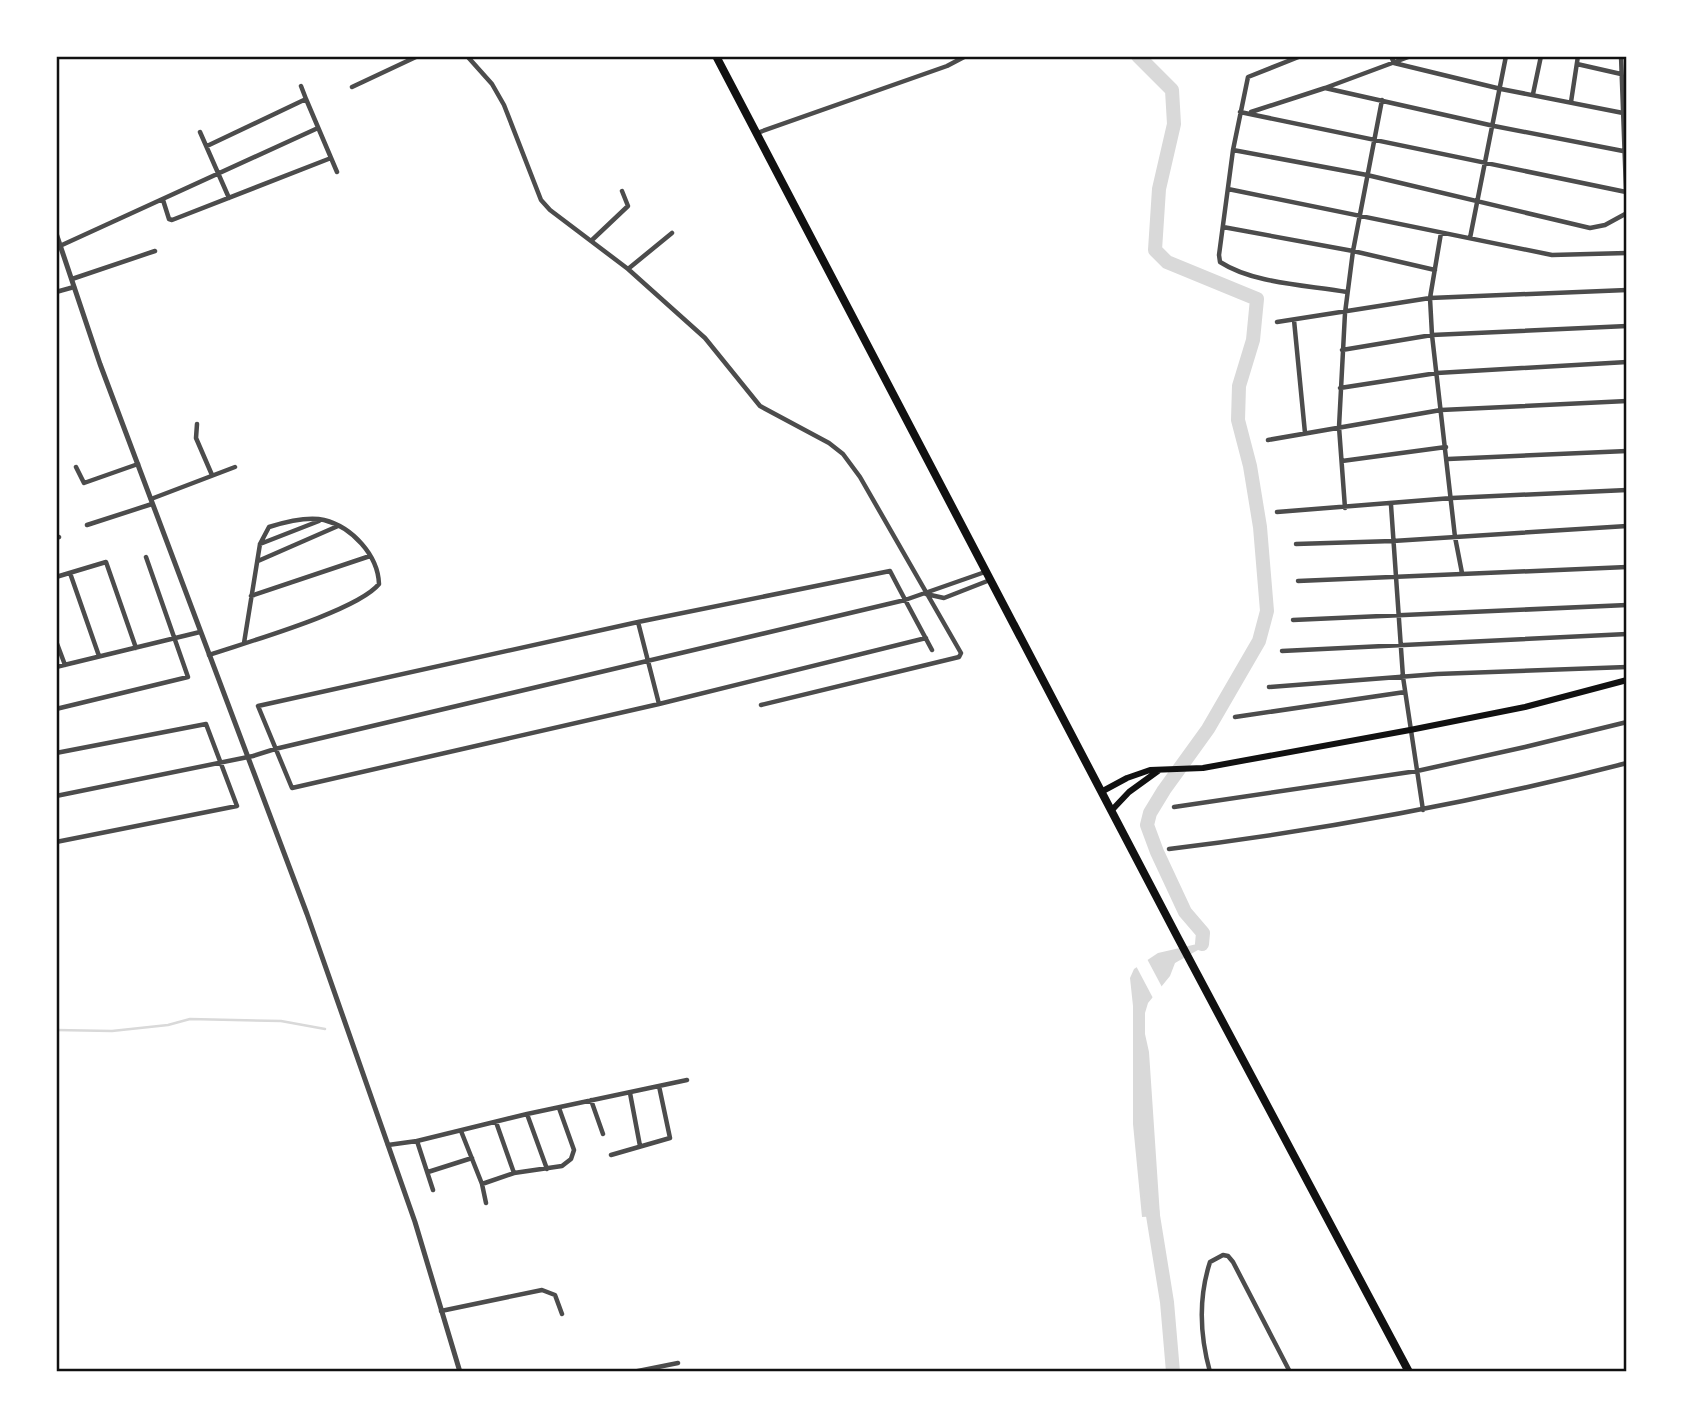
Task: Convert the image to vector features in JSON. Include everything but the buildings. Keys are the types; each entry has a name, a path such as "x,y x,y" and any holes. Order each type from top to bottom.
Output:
{"highway":[{"path":"716,56 1101,792 1409,1372"}],"main road":[{"path":"1101,792 1132,776 1162,769 1187,769 1410,730 1525,707 1627,680"},
{"path":"1112,810 1129,792 1162,769"}],"street":[{"path":"352,87 418,56"},
{"path":"467,56 492,84 541,200 550,210 628,269 705,338 760,406 814,434 843,454 860,477 961,653 960,656 761,705"},
{"path":"757,133 947,66 966,56"},
{"path":"1301,56 1248,77 1233,150 1220,262 1274,281 1347,292"},
{"path":"1391,56 1394,63"},
{"path":"1250,112 1411,56"},
{"path":"1470,238 1506,56"},
{"path":"1533,94 1541,56"},
{"path":"1571,102 1578,56"},
{"path":"1233,150 1367,175 1590,228 1605,225 1627,215 1621,56"},
{"path":"1394,63 1501,89 1623,113"},
{"path":"1577,64 1622,74"},
{"path":"301,86 337,172"},
{"path":"1325,88 1494,126 1623,151"},
{"path":"207,146 306,99"},
{"path":"1345,508 1339,427 1345,313 1353,251 1382,100"},
{"path":"1240,112 1626,192"},
{"path":"62,245 318,128"},
{"path":"200,132 229,198"},
{"path":"163,200 169,219 172,220 331,158"},
{"path":"1228,189 1552,255 1627,253"},
{"path":"591,242 628,206 621,191"},
{"path":"1223,227 1353,251 1434,270"},
{"path":"56,233 100,364 307,914 415,1222 460,1372"},
{"path":"628,269 672,233"},
{"path":"1441,233 1430,298 1432,335 1455,537 1462,573"},
{"path":"72,279 155,251"},
{"path":"56,292 74,287"},
{"path":"1278,322 1430,298 1627,290"},
{"path":"1294,320 1306,433"},
{"path":"1342,350 1432,335 1627,326"},
{"path":"1340,388 1437,373 1627,362"},
{"path":"1268,440 1441,410 1627,401"},
{"path":"197,424 196,438 212,475"},
{"path":"1342,461 1446,447"},
{"path":"1448,459 1627,450"},
{"path":"76,467 84,483 139,464"},
{"path":"87,525 152,502 235,467"},
{"path":"1277,512 1452,498 1627,490"},
{"path":"1391,504 1403,677 1423,810"},
{"path":"209,656 327,614 373,592 379,584 379,570 357,538 323,520 285,522 269,527 260,544 244,643"},
{"path":"260,544 323,520"},
{"path":"258,561 338,526"},
{"path":"1296,544 1627,527"},
{"path":"251,597 370,556"},
{"path":"56,709 188,677 146,557"},
{"path":"56,577 106,562 136,648"},
{"path":"1298,580 1627,567"},
{"path":"926,638 659,704 292,788 258,706 638,622 890,571 905,600 926,638 932,650"},
{"path":"70,573 99,656"},
{"path":"56,796 220,764 905,600 958,582 988,576"},
{"path":"925,594 939,598 963,592 988,576"},
{"path":"958,582 963,592"},
{"path":"1293,620 1627,605"},
{"path":"638,622 659,704"},
{"path":"56,667 200,632"},
{"path":"1282,651 1627,634"},
{"path":"56,641 65,664"},
{"path":"1269,687 1437,674 1627,667"},
{"path":"1235,717 1405,692"},
{"path":"1174,807 1417,771 1627,722"},
{"path":"56,753 206,724 237,806 56,842"},
{"path":"1169,849 1270,837 1423,810 1532,788 1627,763"},
{"path":"388,1144 416,1141 687,1080"},
{"path":"611,1155 670,1138 659,1086"},
{"path":"630,1093 640,1146"},
{"path":"591,1100 603,1134"},
{"path":"482,1184 514,1173 562,1166 573,1154 559,1108"},
{"path":"527,1114 547,1169"},
{"path":"496,1122 514,1173"},
{"path":"461,1131 482,1184 486,1203"},
{"path":"416,1141 433,1190"},
{"path":"428,1172 472,1158"},
{"path":"1210,1372 1203,1342 1203,1289 1210,1262 1223,1255 1233,1262 1290,1372"},
{"path":"440,1311 542,1290 555,1295 562,1314"},
{"path":"633,1372 678,1363"}],"shaded area":[{"path":"1203,927 1206,934 1205,946 1175,963 1170,976 1148,1003 1145,1013 1160,1216 1142,1217 1133,1124 1133,1006 1130,978 1134,969 1158,953 1197,944 1200,937 1197,930"}],"pier":[{"path":"1146,957 1163,989 1154,1000 1135,964"}],"waterway":[{"path":"1138,56 1172,90 1174,124 1159,189 1155,250 1167,262 1257,299 1253,340 1239,386 1238,420 1250,466 1260,527 1267,611 1259,641 1208,729 1164,790 1150,813 1147,825 1185,912 1203,933 1202,944"},
{"path":"56,1030 112,1031 168,1025 190,1019 281,1021 325,1029"},
{"path":"1150,1197 1167,1302 1173,1372"}]}
